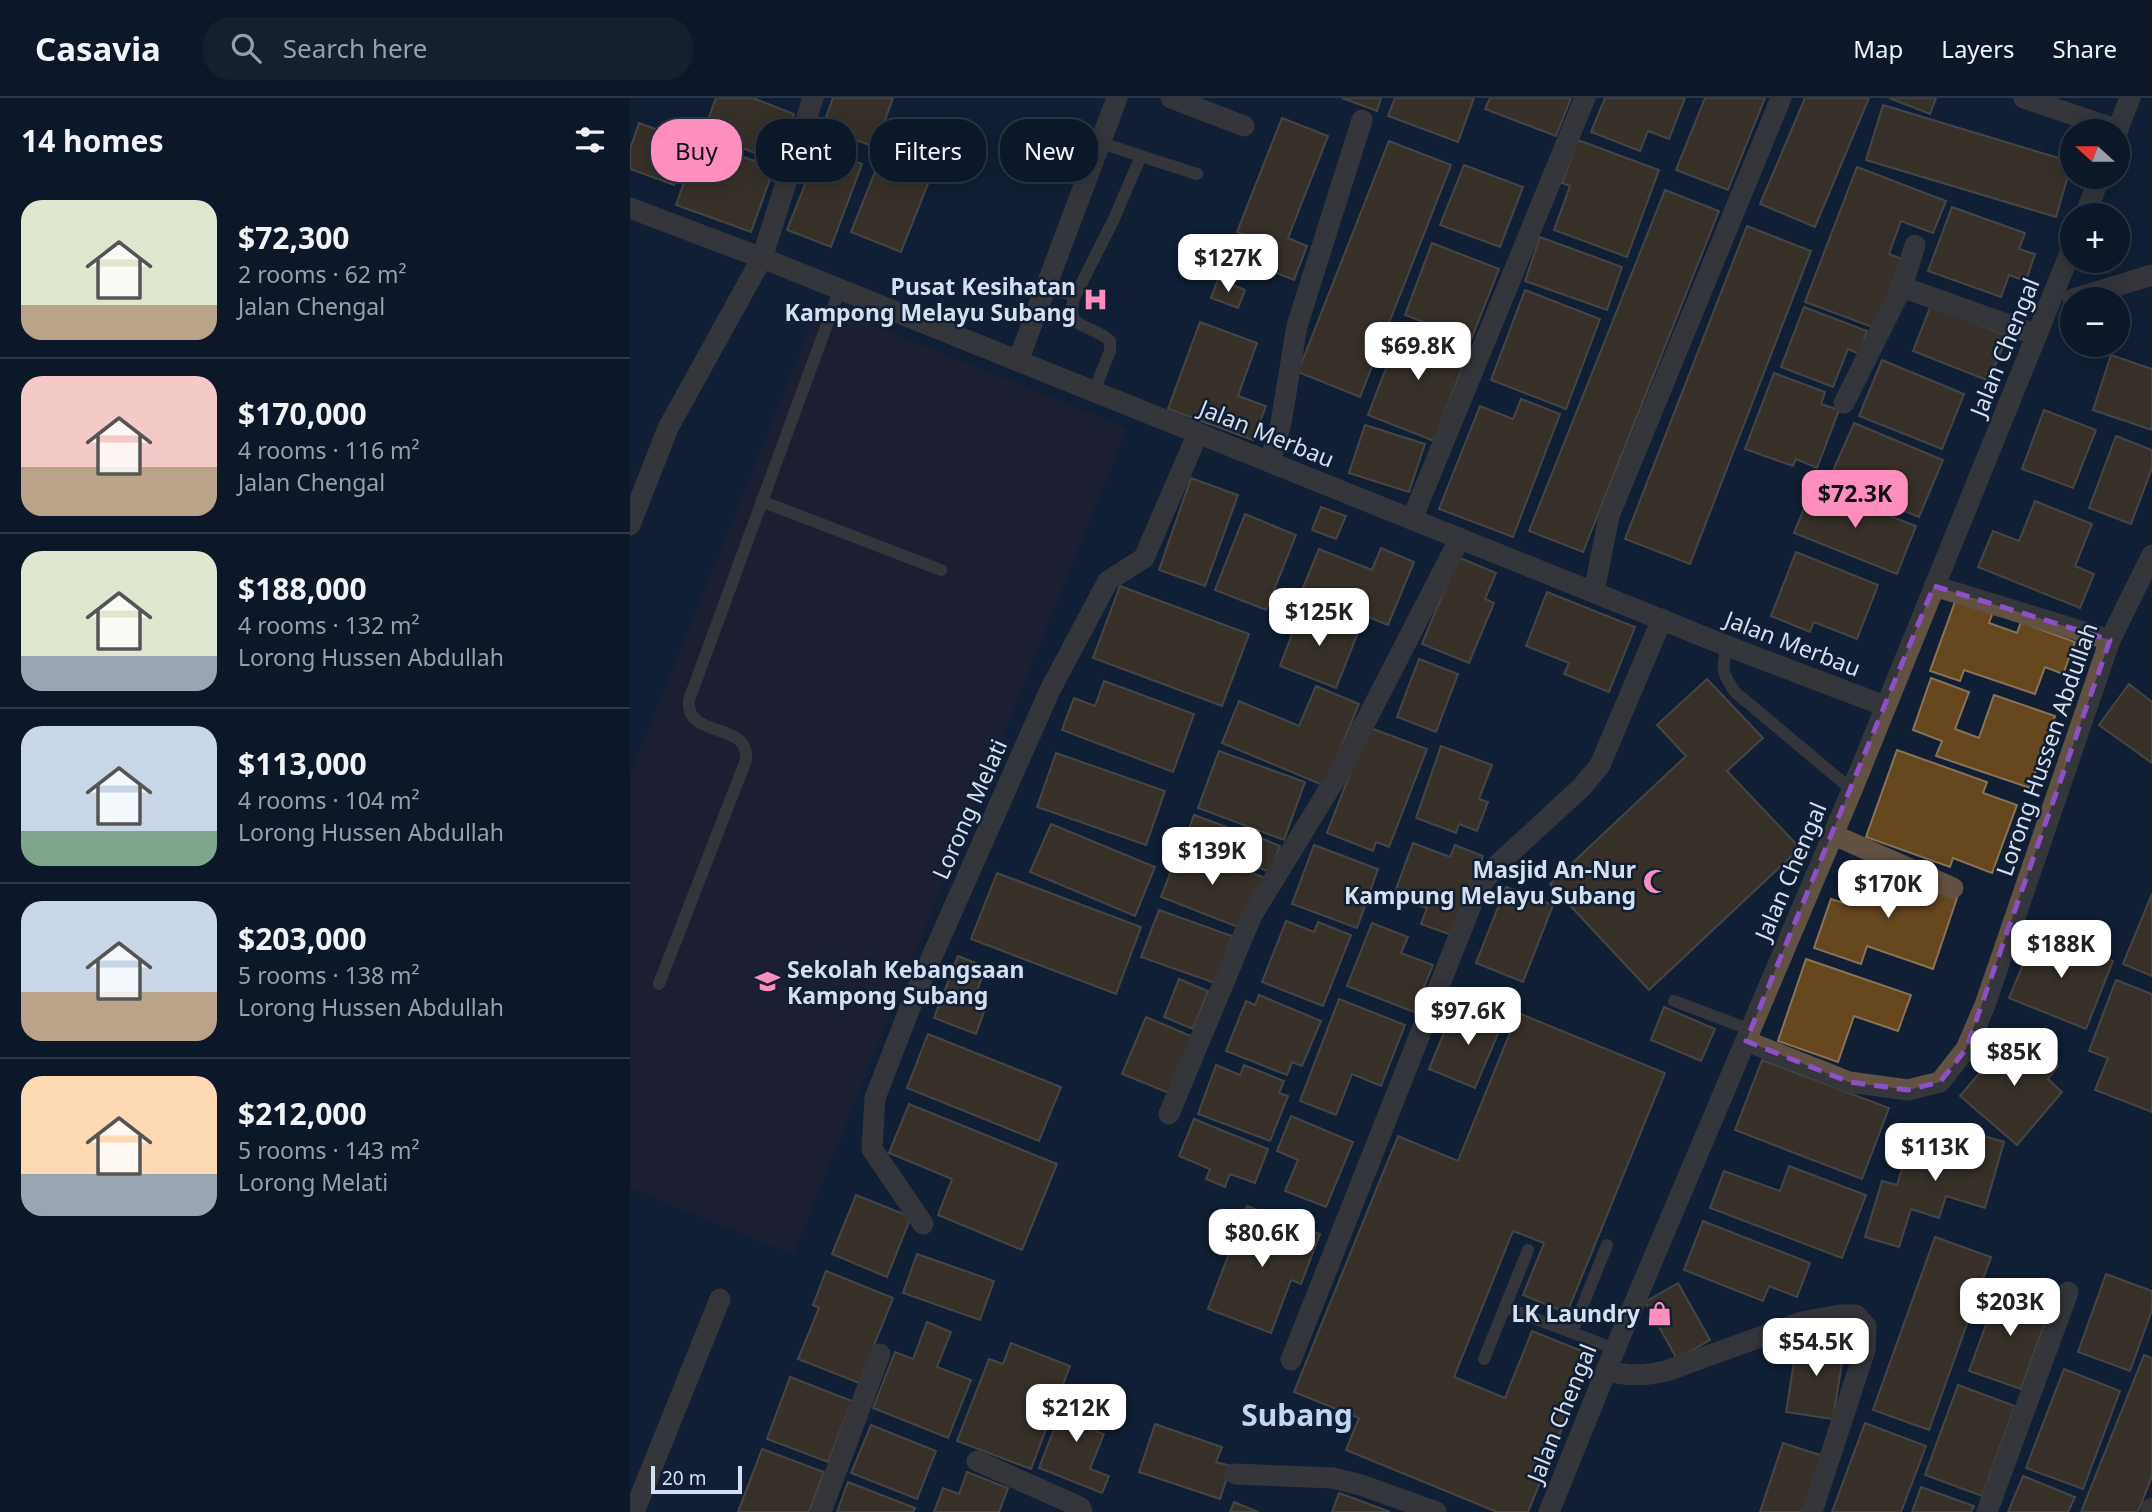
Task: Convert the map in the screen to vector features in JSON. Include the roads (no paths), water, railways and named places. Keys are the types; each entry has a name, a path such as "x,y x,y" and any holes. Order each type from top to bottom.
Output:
{"street":[{"path":"630,525 668,428 762,258 813,98"},
{"path":"1018,361 1117,98"},
{"path":"1171,98 1244,126"},
{"path":"1412,519 1584,98"},
{"path":"1594,592 1609,516 1781,98"},
{"path":"2024,98 2085,119"},
{"path":"2121,119 2130,98"},
{"path":"1270,462 1281,423 1297,326 1362,120"},
{"name":"Jalan Merbau","path":"630,208 840,289 1727,646 1885,706"},
{"path":"1844,403 1902,287 1915,245"},
{"name":"Jalan Chengal","path":"1549,1512 1615,1349 1834,835 2062,273"},
{"path":"2112,287 2152,275"},
{"path":"1902,287 2038,335"},
{"path":"2049,307 2060,303"},
{"name":"Lorong Melati","path":"923,1224 872,1149 875,1098 915,995 1050,690 1108,581 1144,558 1198,433"},
{"path":"1169,1114 1252,915 1339,773 1460,538"},
{"name":"Lorong Hussen Abdullah","path":"1749,1036 1849,1082 1908,1090 1940,1082 1966,1049 1985,1005 2110,640 2152,555"},
{"path":"1934,586 2110,640"},
{"path":"1291,1360 1478,888 1497,865 1583,787 1600,765 1662,619"},
{"path":"1834,835 1953,888"},
{"path":"1987,1512 2068,1292"},
{"path":"634,1512 720,1299"},
{"path":"1606,1371 1629,1376 1657,1373 1802,1322 1856,1315 1866,1326 1865,1350 1812,1512"},
{"path":"821,1512 880,1354"},
{"path":"977,1461 1080,1507 1082,1512"},
{"path":"1235,1474 1333,1478 1362,1485 1436,1512"}],"lane":[{"path":"1101,143 1197,174"},
{"path":"1094,391 1110,351 1110,341 1102,334 1079,324 1072,317 1071,307 1141,156"},
{"path":"1046,287 1075,296"},
{"path":"659,984 746,760 747,751 743,742 736,737 699,724 692,718 688,709 689,700 840,289"},
{"path":"761,501 942,570"},
{"path":"1727,646 1722,669 1724,677 1735,692 1852,790"},
{"path":"1674,1001 1749,1036"},
{"path":"1572,1332 1607,1245"},
{"path":"1484,1359 1528,1251"},
{"path":"1505,1307 1615,1349"}],"place":[{"name":"Pusat Kesihatan Kampong Melayu Subang","path":"1096,299"},
{"name":"Masjid An-Nur Kampung Melayu Subang","path":"1656,882"},
{"name":"Sekolah Kebangsaan Kampong Subang","path":"767,982"},
{"name":"LK Laundry","path":"1660,1313"}],"district":[{"name":"Subang","path":"1297,1414"}]}
